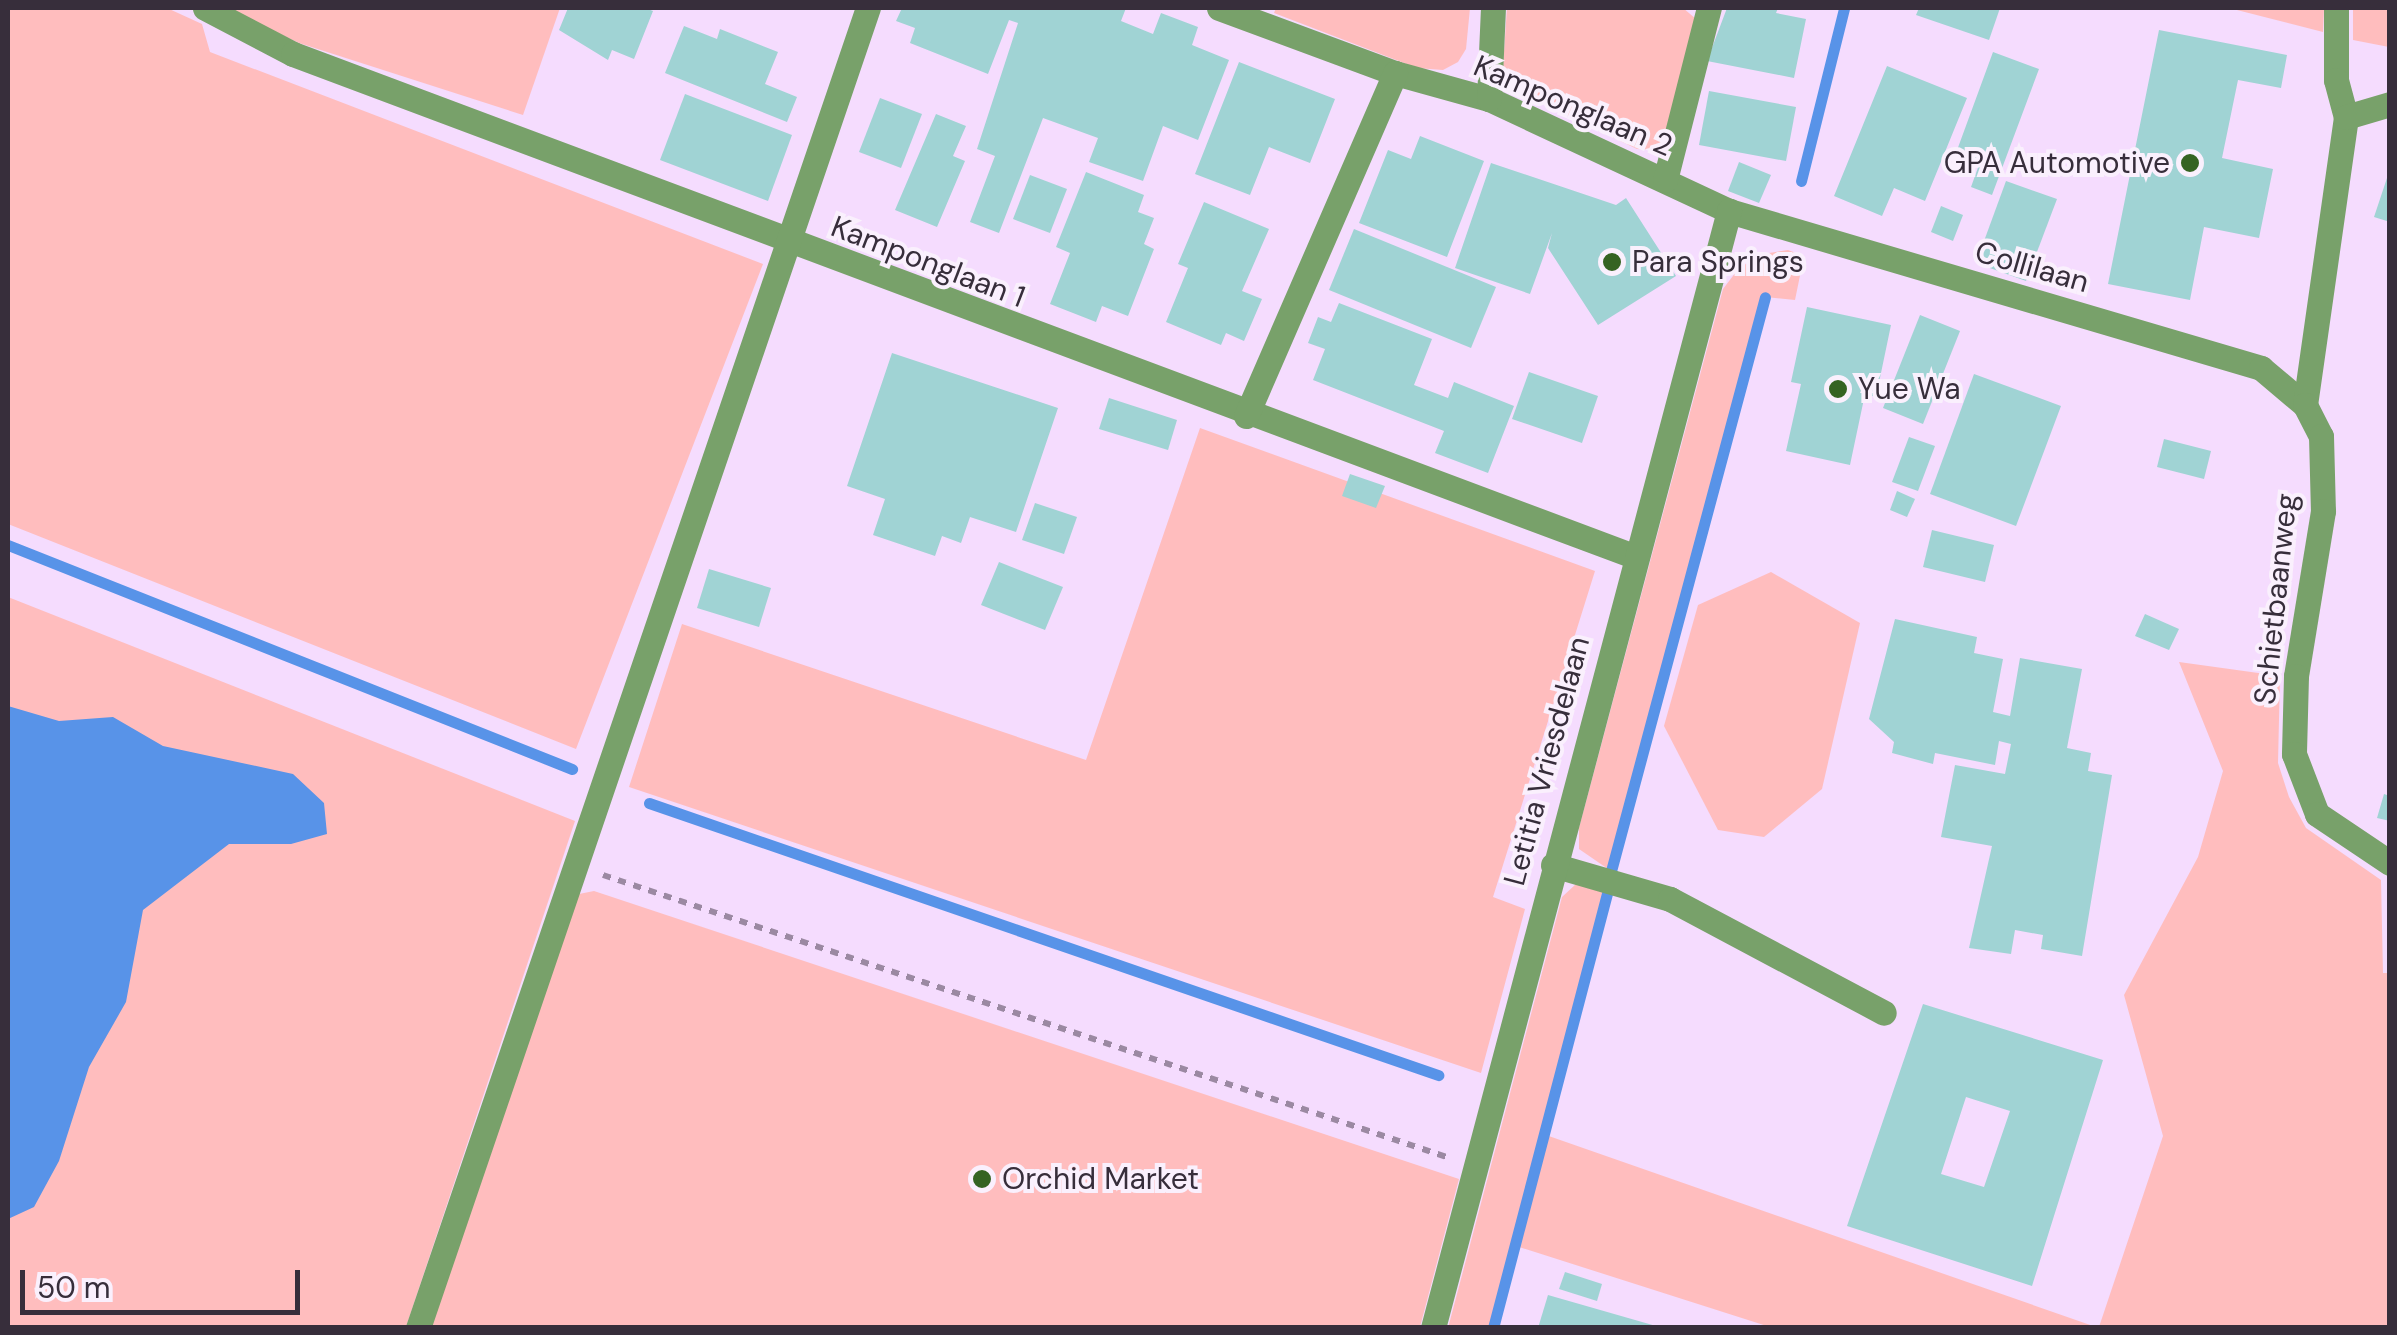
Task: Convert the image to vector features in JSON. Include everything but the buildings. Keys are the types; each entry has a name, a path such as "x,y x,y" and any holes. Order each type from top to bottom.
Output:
{"street":[{"name":"Kamponglaan 1","path":"205,8 292,54 1246,416 1636,557"},
{"path":"418,1328 573,865 622,738 784,242 868,8"},
{"name":"Kamponglaan 2","path":"1219,8 1395,73 1489,99 1729,212"},
{"path":"1489,99 1493,8"},
{"path":"1666,180 1709,8"},
{"name":"Schietbaanweg","path":"2336,8 2336,80 2346,117 2305,405 2321,436 2323,511 2296,676 2294,754 2316,814 2390,863"},
{"path":"1246,416 1395,73"},
{"path":"2346,117 2390,104"},
{"name":"Collilaan","path":"1729,212 2261,368 2305,405"},
{"name":"Letitia Vriesdelaan","path":"1432,1328 1552,865 1729,212"},
{"path":"1552,865 1670,899 1884,1013"}],"path":[{"path":"573,865 1474,1166"}],"shaded area":[{"path":"8,8 167,8 202,24 210,52 763,264 576,749 8,524"},
{"path":"225,8 560,8 523,115 299,43"},
{"path":"1276,8 1470,8 1466,49 1458,62 1443,70 1417,68 1274,13"},
{"path":"1507,8 1683,8 1696,19 1669,132 1657,150 1637,149 1515,90 1503,67"},
{"path":"2229,8 2324,8 2323,32"},
{"path":"2353,8 2389,8 2389,47 2353,40"},
{"path":"1788,250 1804,256 1795,300 1765,297 1611,871 1579,849 1579,828 1723,289 1739,268 1763,254"},
{"path":"1200,428 1595,571 1493,897 1525,909 1481,1073 629,787 682,624 1086,760"},
{"path":"1771,572 1860,623 1822,789 1764,837 1718,830 1664,726 1698,605"},
{"path":"8,597 575,821 406,1327 8,1327"},
{"path":"2179,662 2280,676 2278,763 2289,797 2306,828 2381,880 2383,973 2390,973 2389,1327 2099,1327 2163,1136 2124,995 2198,857 2223,771"},
{"path":"1576,884 1607,893 1543,1134 2096,1327 1770,1327 1513,1245 1492,1327 1448,1328 1562,897"},
{"path":"594,891 1459,1179 1420,1327 431,1328 574,895"}],"water":[{"path":"8,706 59,721 113,717 163,746 293,774 324,803 327,834 291,844 229,844 143,910 126,1002 89,1067 59,1161 34,1207 8,1219"}],"waterway":[{"path":"1801,181 1844,8"},
{"path":"1611,871 1765,297"},
{"path":"8,545 572,769"},
{"path":"649,803 1438,1075"},
{"path":"1493,1328 1607,893"}],"place":[{"name":"GPA Automotive","path":"2190,163"},
{"name":"Para Springs","path":"1612,262"},
{"name":"Yue Wa","path":"1838,389"},
{"name":"Orchid Market","path":"982,1179"}]}
